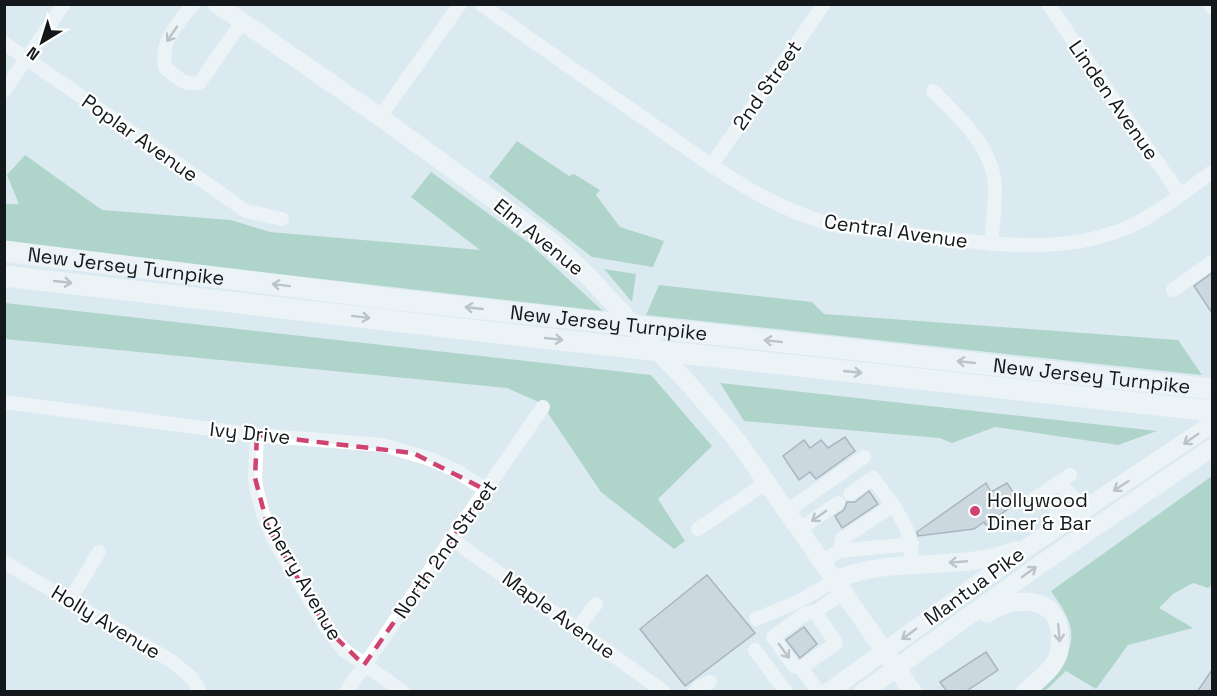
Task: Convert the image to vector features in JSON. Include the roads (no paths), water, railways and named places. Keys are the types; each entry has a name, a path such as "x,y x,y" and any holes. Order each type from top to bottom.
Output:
{"highway":[{"name":"New Jersey Turnpike","path":"4,251 392,299 1212,389"},
{"name":"New Jersey Turnpike","path":"4,276 1212,411"}],"main road":[{"name":"Elm Avenue","path":"217,4 380,117 551,241 609,298 728,429 885,652 903,664 913,692"},
{"name":"Mantua Pike","path":"828,692 1034,543 1212,424"},
{"name":"Mantua Pike","path":"864,691 1041,564 1207,451"},
{"path":"840,586 855,571 975,560 1006,554 1034,543"},
{"path":"903,664 930,655 995,609 1008,603 1031,601 1043,606 1053,615 1059,625 1059,652 1053,665 1025,692"}],"street":[{"path":"4,91 64,4"},
{"path":"193,4 164,45 165,68 185,83 193,85 208,74 242,22"},
{"path":"380,117 460,4"},
{"name":"Central Avenue","path":"481,4 711,166 764,198 811,219 834,225 992,244 1054,246 1091,240 1137,223 1212,172"},
{"name":"2nd Street","path":"711,166 824,4"},
{"name":"Linden Avenue","path":"1048,4 1180,195"},
{"name":"Poplar Avenue","path":"4,43 246,211 282,219"},
{"path":"933,92 961,119 979,143 992,167 995,186 992,244"},
{"path":"1173,291 1212,262"},
{"name":"Ivy Drive","path":"4,402 257,435 383,446 430,459 455,470 486,490"},
{"name":"North 2nd Street","path":"346,692 543,406"},
{"name":"Cherry Avenue","path":"257,435 255,478 259,503 268,527 327,628 344,650 403,692"},
{"path":"787,511 864,457"},
{"path":"1065,523 1039,495 1070,475"},
{"path":"800,529 873,478 906,525 912,544 911,566"},
{"path":"698,529 766,482"},
{"path":"1057,484 1088,508"},
{"path":"839,551 842,539 893,505"},
{"name":"Maple Avenue","path":"452,539 664,692"},
{"path":"823,561 839,551 912,544"},
{"path":"70,600 99,552"},
{"name":"Holly Avenue","path":"4,561 173,662 193,679 200,692"},
{"path":"818,692 801,668 794,666 773,637 806,613 815,612 840,586"},
{"path":"756,619 840,586"},
{"path":"578,628 596,604"},
{"path":"801,668 836,643 815,612"},
{"path":"755,650 786,692"},
{"path":"695,692 699,687 710,682"}],"place":[{"name":"Hollywood Diner & Bar","path":"975,511"}]}
